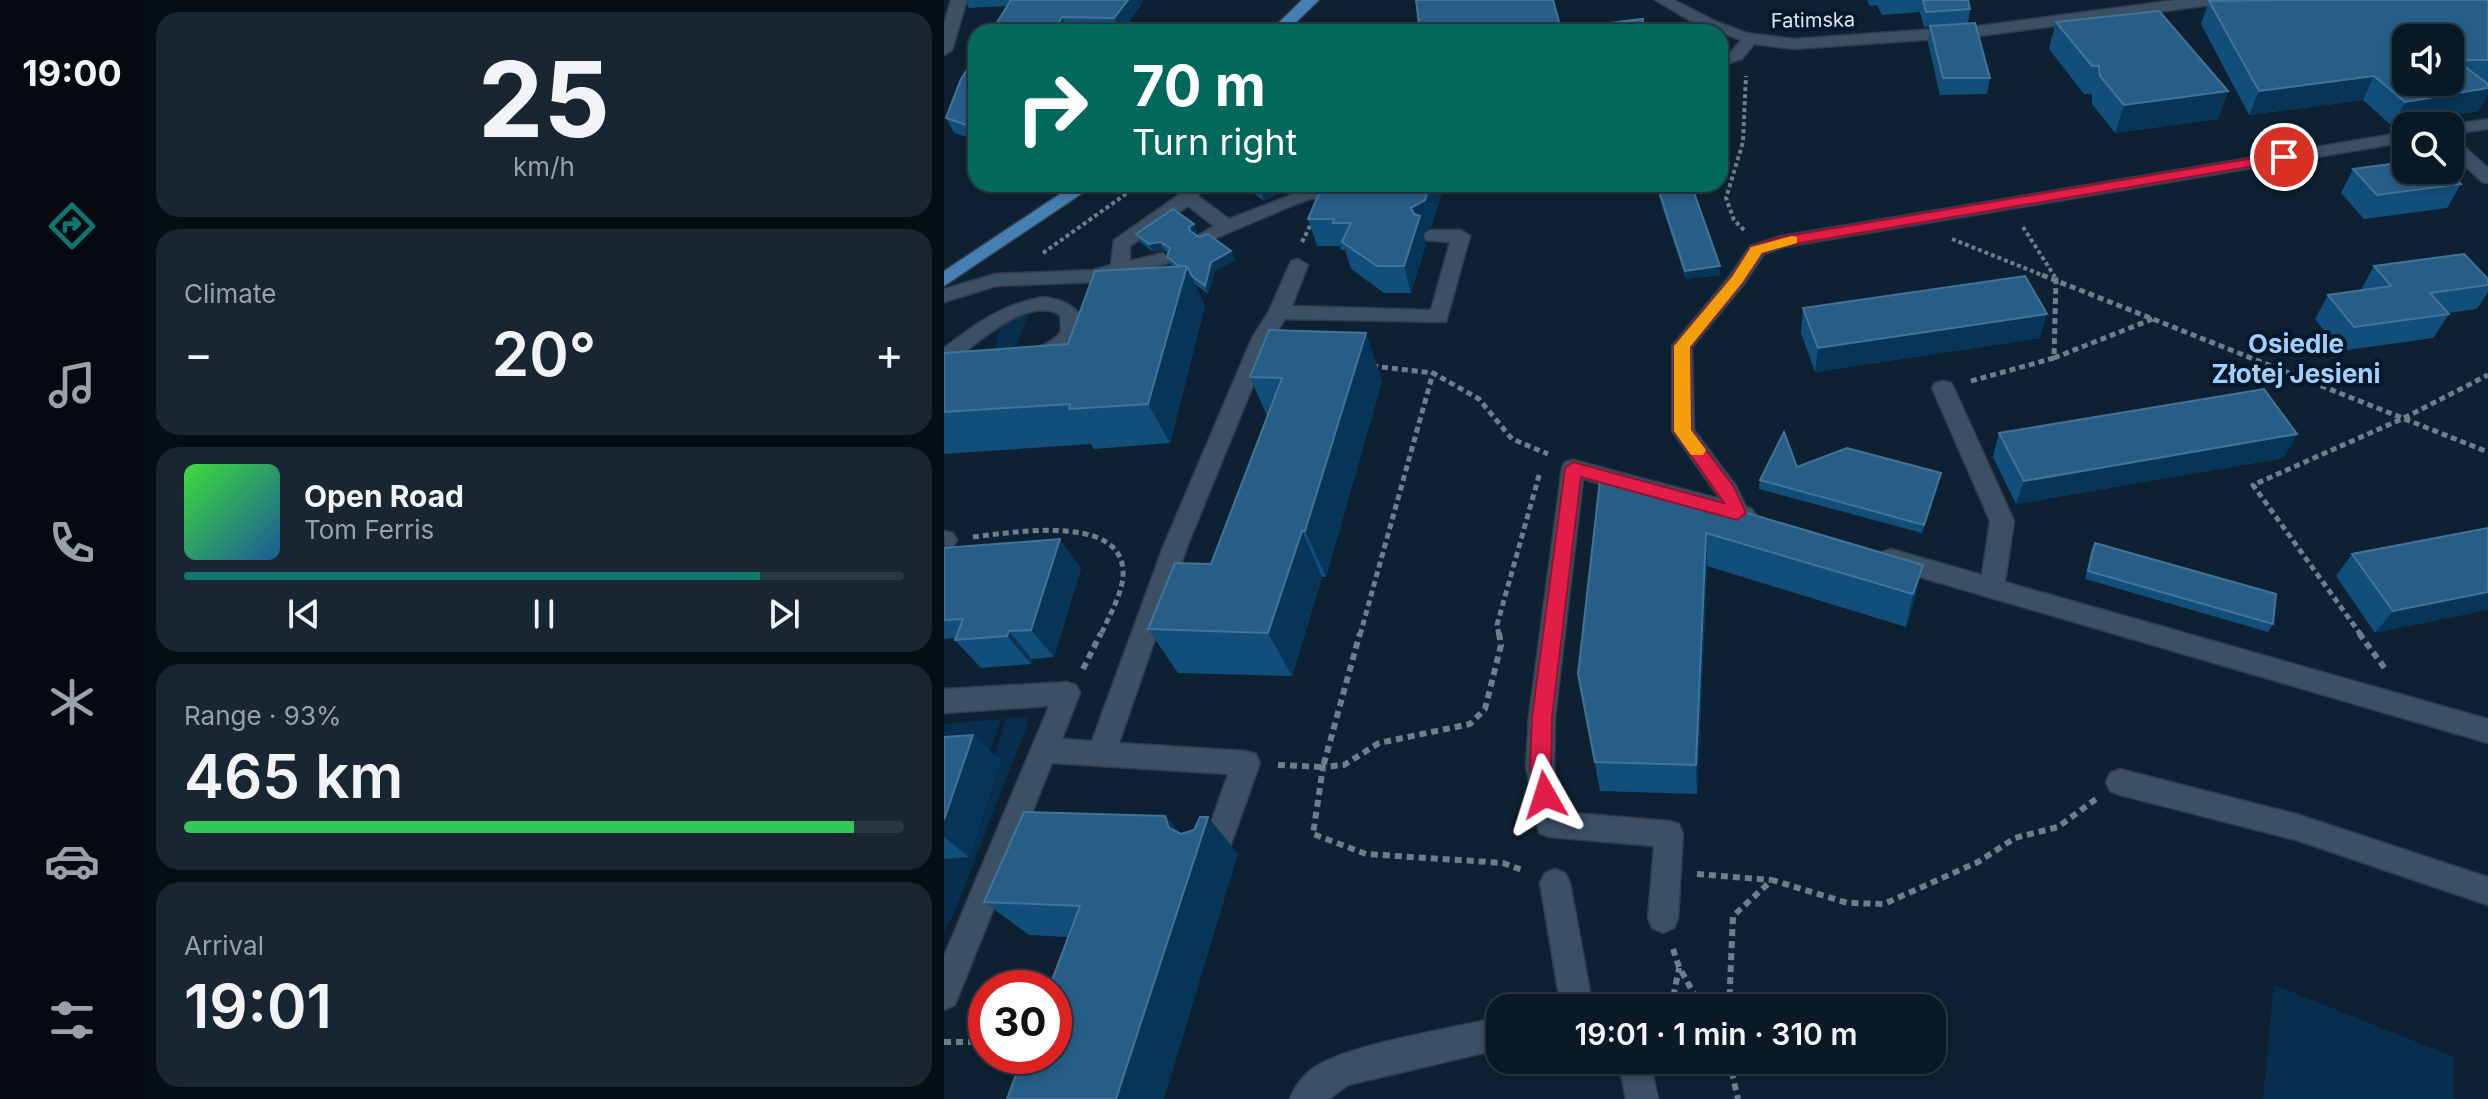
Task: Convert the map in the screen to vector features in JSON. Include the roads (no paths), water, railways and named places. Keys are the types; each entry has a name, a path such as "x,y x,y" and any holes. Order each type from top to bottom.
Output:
{"main road":[{"path":"1286,24 1311,0"},
{"path":"944,280 1075,192"}],"street":[{"path":"944,50 959,0"},
{"name":"Fatimska","path":"1663,0 1708,24"},
{"name":"Fatimska","path":"1728,31 1750,39 1801,44 1979,31 2210,0"},
{"path":"1728,58 1736,56 1750,39"},
{"path":"2464,127 2488,124"},
{"path":"1737,513 1728,492 1683,431 1682,346 1737,280 1757,250 1781,242 2392,139"},
{"path":"2464,156 2488,178"},
{"path":"1120,271 1121,244 1189,192"},
{"path":"1191,192 1228,228"},
{"path":"1204,237 1310,194 1351,192"},
{"path":"1279,312 1439,317 1461,236 1430,236"},
{"path":"944,296 995,280 1079,277 1120,271 1162,259"},
{"path":"1102,752 1175,547 1262,338 1279,312 1298,265"},
{"path":"944,360 1003,316 1020,308 1052,304 1063,307 1072,315 1073,329 1062,344 1039,356 1017,359"},
{"path":"944,360 973,361"},
{"path":"1943,388 2002,521 1992,589"},
{"path":"1663,918 1669,834 1549,824 1540,767 1542,717 1573,468 1767,522"},
{"path":"1872,553 2488,731"},
{"path":"944,701 1067,693 944,993"},
{"path":"1043,750 1246,763 1214,854"},
{"path":"2120,782 2296,827 2488,891"},
{"path":"1555,883 1575,994"},
{"path":"1306,1099 1323,1081 1343,1070 1486,1036"},
{"path":"1637,1074 1642,1099"}],"district":[{"name":"Osiedle Złotej Jesieni","path":"2296,359"}]}
